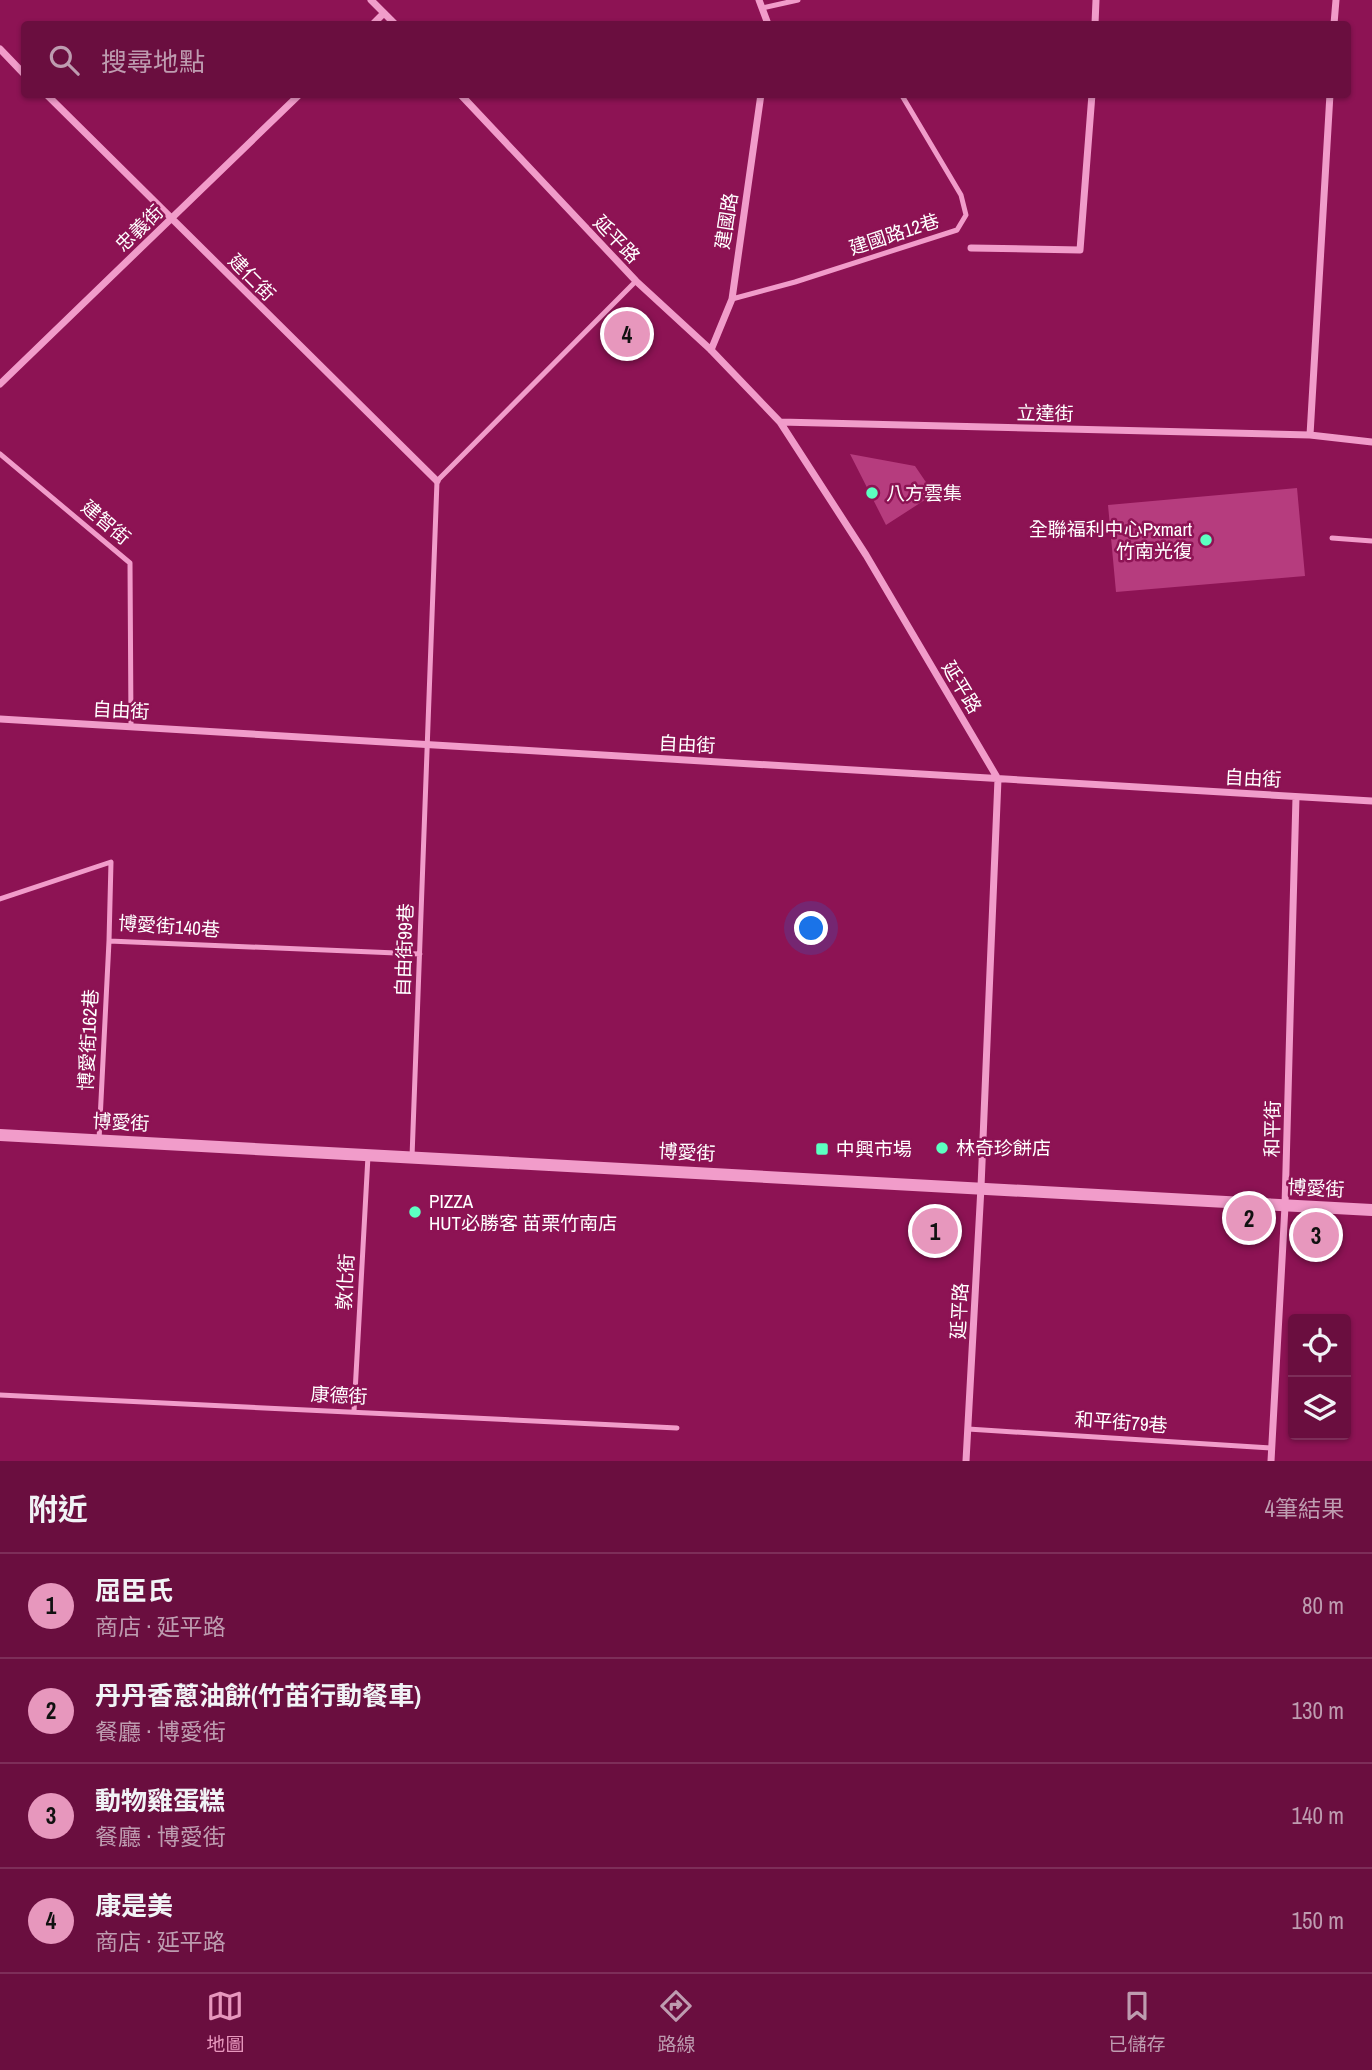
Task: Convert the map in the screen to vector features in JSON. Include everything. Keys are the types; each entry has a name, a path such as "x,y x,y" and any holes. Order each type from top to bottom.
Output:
{"street":[{"path":"371,0 392,21"},
{"path":"1095,21 1096,0"},
{"path":"1335,21 1336,0"},
{"path":"760,4 767,21"},
{"path":"376,21 384,13"},
{"path":"0,49 21,71"},
{"name":"建仁街","path":"50,98 437,481"},
{"name":"忠義街","path":"0,384 296,98"},
{"name":"延平路","path":"464,98 636,281 711,350 780,422 866,555 998,779 981,1187 966,1461"},
{"name":"建國路","path":"711,350 732,299 760,98"},
{"path":"971,248 1080,250 1092,98"},
{"path":"1310,435 1330,98"},
{"name":"立達街","path":"780,422 1310,435 1372,442"},
{"name":"自由街","path":"0,719 1372,801"},
{"name":"和平街","path":"1270,1461 1286,1206 1296,797"},
{"name":"博愛街","path":"0,1135 1372,1210"}],"lane":[{"path":"760,4 798,0"},
{"name":"建國路12巷","path":"732,299 796,282 957,230 966,215 961,195 903,98"},
{"path":"428,744 437,481 636,281"},
{"name":"建智街","path":"0,454 130,564 131,726"},
{"path":"1332,538 1372,541"},
{"name":"自由街99巷","path":"412,1157 428,744"},
{"name":"博愛街140巷","path":"0,899 111,862 109,941 420,954"},
{"name":"博愛街162巷","path":"99,1140 109,941"},
{"name":"敦化街","path":"354,1411 368,1154"},
{"name":"康德街","path":"0,1395 677,1428"},
{"name":"和平街79巷","path":"968,1429 1271,1448"}],"building":[{"path":"850,454 915,466 934,494 886,525"},
{"name":"全聯福利中心Pxmart 竹南光復","path":"1297,488 1305,576 1116,592 1108,505"}],"place":[{"name":"康是美","path":"627,334"},
{"name":"八方雲集","path":"872,493"},
{"name":"全聯福利中心Pxmart 竹南光復","path":"1206,540"},
{"name":"林奇珍餅店","path":"942,1148"},
{"name":"中興市場","path":"822,1149"},
{"name":"PIZZA HUT必勝客 苗栗竹南店","path":"415,1212"},
{"name":"丹丹香蔥油餅(竹苖行動餐車)","path":"1249,1218"},
{"name":"屈臣氏","path":"935,1231"},
{"name":"動物雞蛋糕","path":"1316,1235"}]}
